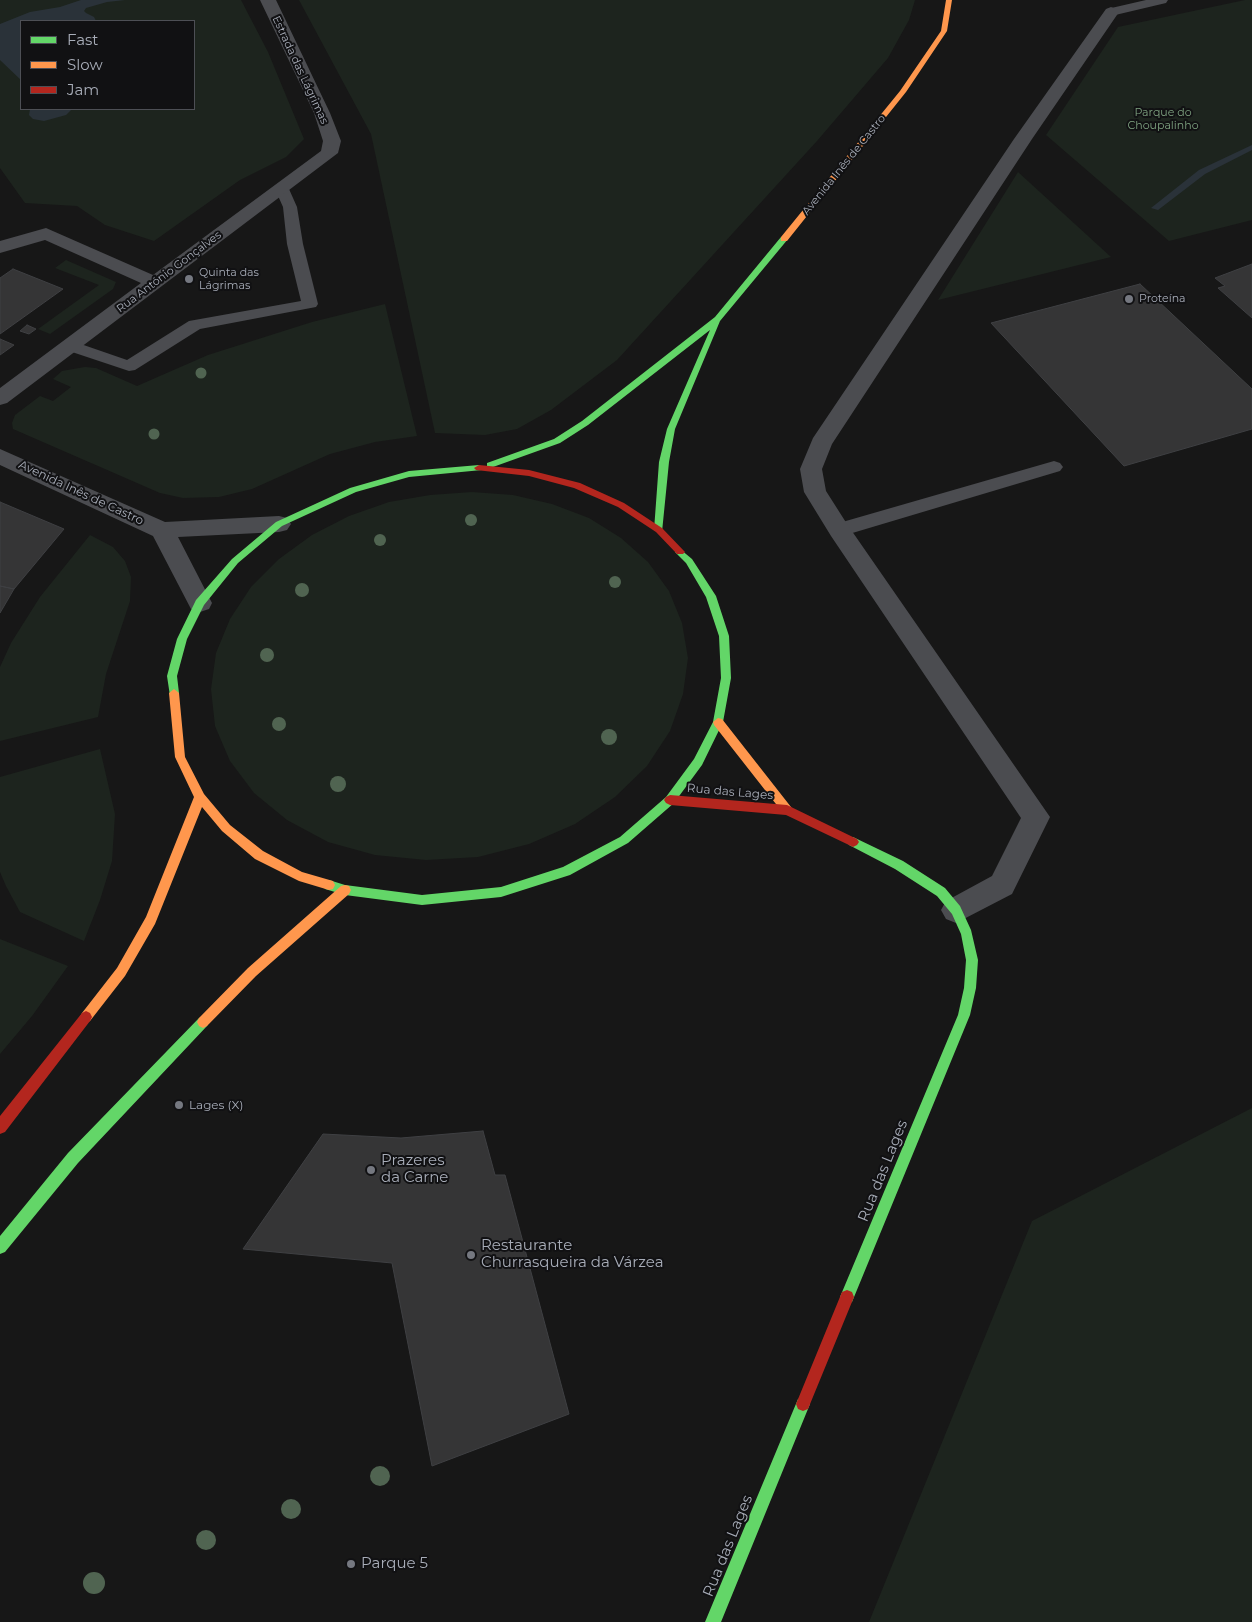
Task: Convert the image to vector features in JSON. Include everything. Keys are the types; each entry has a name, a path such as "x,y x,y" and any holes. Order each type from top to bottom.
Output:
{"main road":[{"name":"Avenida Inês de Castro","path":"479,468 530,452 557,441 607,408 718,319 904,92 944,31 949,0"},
{"name":"Avenida Inês de Castro","path":"659,530 664,462 671,428 718,319"},
{"path":"479,468 529,473 577,485 621,504 659,530 689,561 711,596 724,636 726,678 718,722 698,762 670,800 624,840 566,871 501,892 422,900 345,890 299,876 259,855 226,828 200,798 180,757 172,676 182,639 200,603 235,560 279,524 353,490 409,474 479,468"},
{"name":"Rua das Lages","path":"718,722 787,810"},
{"path":"0,1127 121,972 151,920 200,798"},
{"name":"Rua das Lages","path":"670,800 787,810 920,876 941,892 956,910 966,934 972,960 970,988 964,1015 713,1622"},
{"path":"0,1247 73,1158 155,1071 252,972 345,890"}],"street":[{"name":"Estrada das Lágrimas","path":"268,0 322,113 332,141"},
{"path":"956,910 1002,885 1036,817 838,530 815,492 811,469 822,443 1023,139 1110,12"},
{"name":"Rua António Gonçalves","path":"0,398 329,153 332,141"},
{"path":"0,247 46,234 154,282"},
{"name":"Avenida Inês de Castro","path":"0,456 162,530 279,524"},
{"path":"162,530 200,603"}],"lane":[{"path":"1110,12 1162,0"},
{"path":"72,346 129,366 195,325 310,304 295,244 290,207 282,189"},
{"path":"838,530 1054,467"}],"green space":[{"path":"0,0 241,0 268,52 304,139 286,157 240,180 154,241 105,225 77,206 25,203 0,168"},
{"path":"299,0 915,0 909,20 888,58 817,141 617,360 551,410 517,429 485,435 435,433 371,134"},
{"name":"Parque do Choupalinho","path":"1252,0 1252,220 1169,241 1046,135 1118,27"},
{"path":"1018,172 1111,257 938,300"},
{"path":"66,260 116,282 113,289 50,334 38,329 99,285 55,268"},
{"path":"385,304 417,436 375,442 330,454 252,489 219,497 183,498 160,493 13,429 12,423 15,415 40,396 53,401 71,387 53,379 62,371 85,367 96,368 137,386 208,355 312,322"},
{"path":"472,492 513,495 552,504 589,518 621,538 648,562 669,591 682,623 688,658 683,694 670,731 647,766 615,797 575,824 529,844 478,857 426,860 375,855 328,842 287,820 254,793 230,761 215,726 211,689 216,653 230,619 251,587 279,559 312,535 349,516 389,502 430,495"},
{"path":"90,535 113,547 125,561 131,577 130,601 106,674 98,717 0,741 0,667 11,643 40,597"},
{"path":"100,749 115,814 112,861 100,900 84,941 20,912 6,886 0,872 0,777"},
{"path":"0,939 68,966 32,1016 0,1054"},
{"path":"1252,1108 1252,1622 869,1622 1032,1221"}],"shaded area":[{"path":"81,0 125,0 107,2 86,8 84,11 96,20 20,20 20,79 0,60 0,24 30,12 60,7"},
{"path":"30,110 71,110 66,115 44,121 33,119 29,115"}],"building":[{"path":"1252,264 1252,318 1218,288 1225,286 1215,278"},
{"path":"13,269 63,289 0,334 0,278"},
{"path":"1140,284 1252,389 1252,429 1124,466 991,323"},
{"path":"27,325 36,329 29,334 20,331"},
{"path":"0,339 14,345 0,355"},
{"path":"0,502 64,529 14,589 0,586"},
{"path":"0,586 14,589 0,613"},
{"path":"483,1131 495,1175 505,1175 569,1414 432,1466 392,1263 243,1249 323,1134 401,1138"}],"waterway":[{"path":"1155,208 1202,172 1252,147"}],"traffic: fast":[{"path":"490,465 557,441 585,423 718,319 784,239"},
{"path":"659,530 664,462 671,429 717,322"},
{"path":"174,693 172,676 182,639 200,603 235,561 279,524 353,490 409,474 479,468"},
{"path":"329,885 345,890 422,900 501,892 566,871 624,840 670,800 698,762 718,722 726,678 724,636 711,596 689,561 680,552"},
{"path":"847,1297 964,1015 970,988 972,960 967,934 956,910 941,892 899,865 853,842"},
{"path":"0,1247 73,1158 203,1022"},
{"path":"713,1622 803,1404"}],"traffic: slow":[{"path":"784,239 903,92 944,31 949,0"},
{"path":"174,693 180,757 200,797 226,828 259,855 299,876 329,885"},
{"path":"718,722 787,810"},
{"path":"86,1017 121,972 151,920 200,797"},
{"path":"203,1022 252,972 345,890"}],"traffic: jam":[{"path":"479,468 529,473 577,485 621,505 659,530 680,552"},
{"path":"670,800 787,810 853,842"},
{"path":"0,1127 86,1017"},
{"path":"803,1404 847,1297"}],"place":[{"name":"Quinta das Lágrimas","path":"189,279"},
{"name":"Proteína","path":"1129,299"},
{"name":"Lages (X)","path":"179,1105"},
{"name":"Prazeres da Carne","path":"371,1170"},
{"name":"Restaurante Churrasqueira da Várzea","path":"471,1255"},
{"name":"Parque 5","path":"351,1564"}]}
